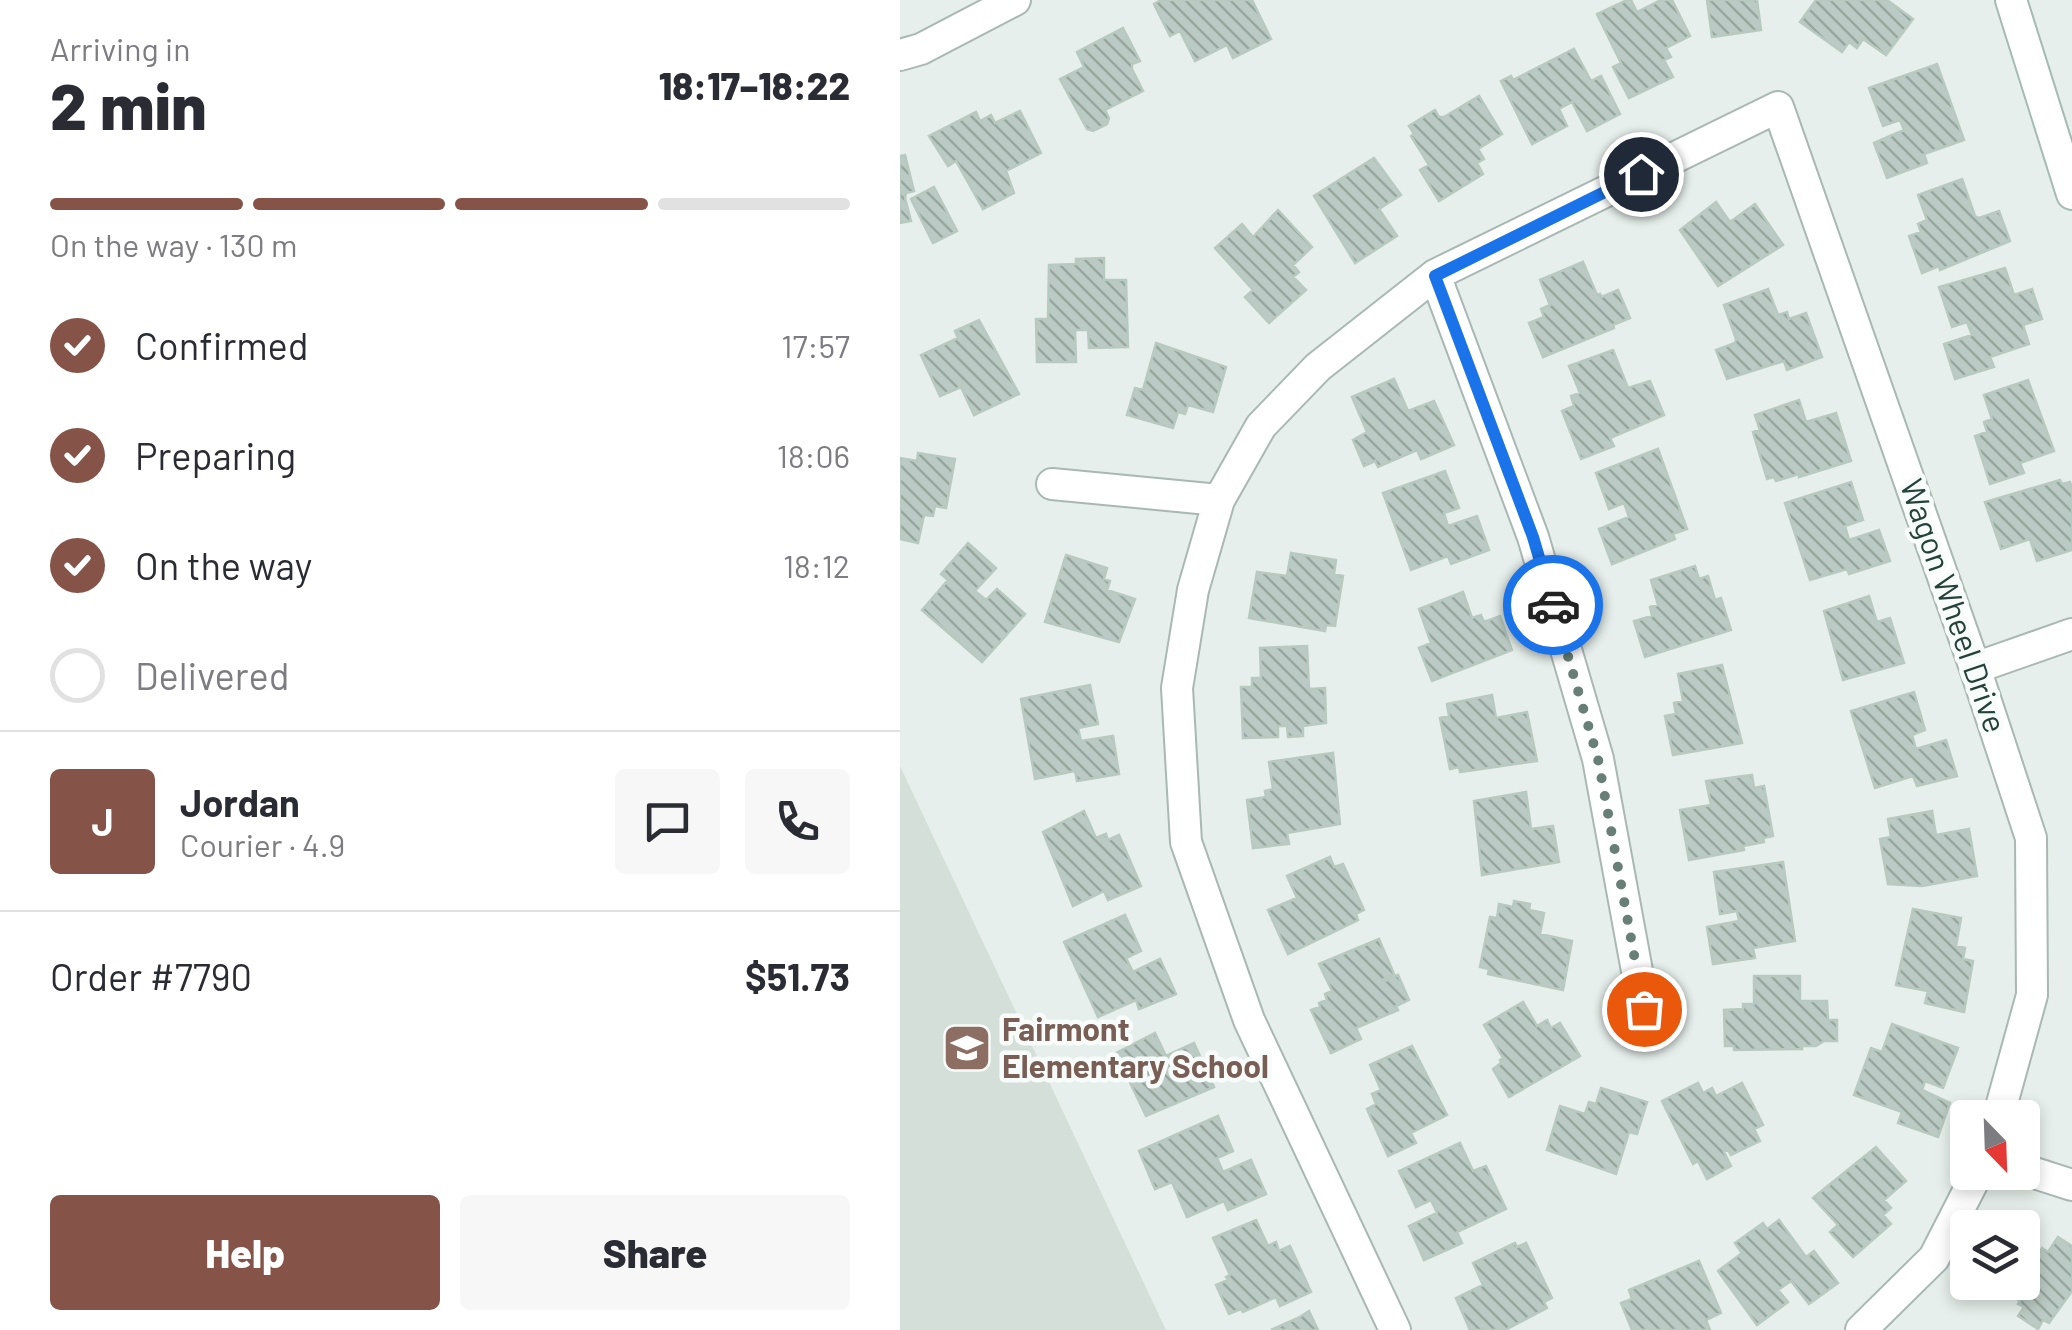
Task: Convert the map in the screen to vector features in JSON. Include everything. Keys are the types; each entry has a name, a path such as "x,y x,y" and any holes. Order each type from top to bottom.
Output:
{"street":[{"path":"900,55 921,49 1015,0"},
{"path":"2011,0 2072,194"},
{"name":"Wagon Wheel Drive","path":"1435,276 1778,107 1976,668 2031,838 2032,995 2003,1100"},
{"path":"1394,1330 1249,1020 1186,842 1177,688 1193,590 1219,500 1261,426 1318,367 1435,276 1533,537 1598,759 1644,1009"},
{"path":"1052,484 1219,500"},
{"path":"1976,668 2072,634"},
{"path":"2040,1175 2072,1185"},
{"path":"1861,1330 1934,1258 1969,1190"}],"shaded area":[{"name":"Fairmont Elementary School","path":"900,766 1166,1330 900,1330"}],"building":[{"path":"1161,0 1252,0 1271,39 1233,58 1227,45 1195,61 1180,31 1170,36 1154,4"},
{"path":"1631,0 1637,12 1661,0 1672,0 1690,36 1666,48 1671,57 1664,60 1673,77 1629,98 1613,67 1621,63 1597,14"},
{"path":"1707,0 1757,0 1761,30 1712,37"},
{"path":"1816,0 1887,0 1913,19 1886,55 1863,39 1857,48 1849,42 1842,52 1800,22"},
{"path":"1123,28 1140,61 1132,64 1132,69 1143,91 1105,110 1107,124 1093,131 1087,129 1060,79 1084,67 1077,52"},
{"path":"1574,49 1591,81 1601,76 1620,114 1587,131 1572,102 1559,109 1567,126 1532,144 1501,81 1511,76 1513,80"},
{"path":"1937,64 1964,140 1924,154 1927,163 1887,178 1874,143 1904,130 1900,120 1883,126 1869,88"},
{"path":"1479,96 1502,134 1478,149 1484,159 1477,163 1483,174 1439,201 1420,170 1429,165 1409,126 1435,110 1439,117 1444,117"},
{"path":"1020,111 1041,153 1006,171 1014,193 983,209 956,161 948,166 929,136 976,112 980,121 991,115 995,123"},
{"path":"905,155 914,191 906,193 905,198 911,221 900,223 900,156"},
{"path":"1374,158 1401,195 1379,209 1397,236 1355,263 1314,196"},
{"path":"1962,179 1975,216 1999,211 2010,241 1940,270 1939,266 1922,273 1909,236 1921,232 1918,224 1927,220 1918,195"},
{"path":"934,187 957,231 933,243 911,199"},
{"path":"1716,202 1730,222 1755,204 1783,245 1718,286 1680,230"},
{"path":"1278,210 1312,247 1293,265 1299,272 1293,277 1306,290 1269,323 1245,297 1253,290 1215,248 1242,224 1253,237"},
{"path":"1104,258 1104,280 1126,280 1128,347 1089,348 1088,330 1075,330 1076,362 1037,362 1036,319 1048,319 1049,265"},
{"path":"1583,262 1597,295 1602,297 1618,290 1630,318 1543,357 1529,323 1544,317 1541,309 1550,305 1540,280"},
{"path":"2005,268 2014,295 2032,289 2042,319 2023,325 2029,344 1990,357 1994,367 1955,379 1944,344 1972,335 1967,322 1952,327 1939,287"},
{"path":"1768,289 1778,315 1787,312 1789,319 1806,313 1822,357 1787,370 1784,361 1727,379 1716,350 1735,343 1736,339 1724,305"},
{"path":"979,320 1019,394 974,415 961,387 940,396 921,355 958,338 955,331"},
{"path":"1156,343 1226,367 1213,412 1188,405 1185,414 1178,412 1173,428 1127,415 1135,388 1143,390"},
{"path":"1613,350 1628,388 1650,381 1664,415 1610,438 1614,446 1581,459 1562,411 1574,406 1571,396 1580,393 1569,366"},
{"path":"1394,379 1408,411 1434,401 1454,445 1421,459 1417,450 1378,467 1375,461 1364,466 1353,440 1367,432 1352,397"},
{"path":"2028,380 2054,451 2020,463 2024,473 1990,484 1975,436 1987,432 1984,422 1992,419 1984,395"},
{"path":"1799,400 1806,422 1836,413 1851,461 1799,477 1767,479 1753,432 1760,430 1755,415"},
{"path":"1658,449 1687,529 1673,534 1675,539 1612,564 1599,529 1629,517 1624,503 1609,509 1596,473"},
{"path":"918,453 955,459 946,508 935,506 933,516 924,515 918,543 900,539 900,458 917,461"},
{"path":"1445,471 1459,508 1444,513 1448,526 1477,516 1489,550 1451,564 1448,556 1411,570 1383,493"},
{"path":"2060,480 2062,484 2070,482 2072,488 2072,550 2037,561 2030,539 2001,549 1985,502"},
{"path":"1851,482 1863,520 1845,526 1849,540 1879,530 1890,561 1849,574 1847,569 1810,580 1785,503"},
{"path":"968,543 996,568 975,591 986,600 997,589 1025,614 982,662 922,610 948,580 941,574"},
{"path":"1291,553 1336,560 1334,574 1343,576 1335,626 1326,625 1325,631 1249,618 1257,572 1287,576"},
{"path":"1066,555 1107,568 1107,590 1135,599 1119,642 1045,622"},
{"path":"1695,566 1699,579 1708,576 1715,600 1721,598 1731,630 1645,657 1634,621 1652,616 1650,607 1658,605 1651,580"},
{"path":"1463,592 1472,618 1481,615 1484,622 1500,616 1512,650 1432,681 1419,648 1431,643 1419,609"},
{"path":"1869,596 1877,622 1890,618 1904,663 1843,680 1824,611"},
{"path":"1307,646 1309,689 1325,688 1326,723 1303,726 1303,736 1288,737 1287,726 1278,726 1278,737 1243,738 1241,687 1252,687 1252,678 1261,678 1260,648"},
{"path":"1722,665 1742,743 1673,755 1665,716 1676,714 1674,703 1683,701 1678,674"},
{"path":"1090,685 1098,724 1078,728 1081,741 1113,736 1119,774 1077,781 1075,771 1035,779 1021,699"},
{"path":"1914,692 1925,730 1912,735 1916,749 1946,740 1957,776 1917,786 1913,776 1875,788 1851,711"},
{"path":"1492,695 1496,718 1527,712 1537,761 1460,772 1459,767 1450,769 1440,718 1449,716 1447,704"},
{"path":"1333,753 1340,824 1287,833 1289,844 1253,848 1247,800 1266,797 1265,791 1273,789 1269,762"},
{"path":"1752,775 1754,788 1764,786 1773,836 1743,846 1744,850 1689,860 1680,810 1711,805 1706,781"},
{"path":"1526,792 1531,829 1553,826 1559,862 1482,875 1474,801"},
{"path":"1084,811 1096,838 1106,834 1108,840 1119,835 1141,886 1108,900 1104,891 1073,906 1043,832"},
{"path":"1932,811 1936,835 1969,829 1977,876 1922,886 1888,884 1880,839 1891,837 1888,819"},
{"path":"1330,857 1334,867 1343,864 1364,910 1356,914 1358,920 1288,954 1268,910 1297,898 1287,876"},
{"path":"1783,862 1795,941 1753,948 1755,958 1713,964 1707,927 1739,921 1737,911 1720,914 1714,872"},
{"path":"1514,901 1530,904 1529,910 1544,913 1540,934 1572,941 1563,990 1488,974 1489,969 1480,967 1490,917 1497,918 1499,904 1513,907"},
{"path":"1913,909 1961,918 1956,946 1965,948 1963,959 1973,961 1964,1012 1925,1003 1928,991 1896,985"},
{"path":"1125,915 1141,951 1126,958 1133,972 1160,959 1176,994 1139,1009 1136,1000 1098,1017 1064,942"},
{"path":"1379,939 1394,974 1384,979 1398,975 1409,1000 1396,1006 1398,1010 1356,1028 1361,1039 1331,1053 1311,1010 1320,1007 1319,1003 1327,1000 1325,994 1332,991 1319,964"},
{"path":"1754,976 1800,976 1800,1001 1827,1001 1828,1020 1837,1020 1837,1041 1802,1049 1734,1050 1734,1046 1725,1046 1724,1010 1754,1004"},
{"path":"1523,1002 1537,1026 1547,1020 1551,1028 1560,1023 1580,1056 1509,1097 1493,1069 1503,1058 1484,1025"},
{"path":"1892,1024 1958,1048 1943,1088 1925,1081 1922,1090 1950,1103 1938,1137 1898,1123 1902,1112 1854,1095 1871,1048 1882,1052"},
{"path":"1155,1033 1166,1056 1194,1043 1214,1087 1146,1116 1116,1053"},
{"path":"1412,1046 1447,1115 1411,1133 1416,1143 1388,1156 1367,1109 1376,1104 1372,1094 1381,1090 1370,1065"},
{"path":"1698,1083 1703,1093 1712,1088 1716,1096 1742,1083 1763,1125 1754,1129 1760,1141 1731,1155 1728,1150 1724,1152 1731,1166 1707,1179 1698,1161 1693,1164 1662,1101"},
{"path":"1601,1088 1647,1102 1637,1134 1629,1132 1616,1174 1547,1150 1560,1106 1585,1114 1589,1102 1596,1104"},
{"path":"1218,1116 1233,1151 1217,1158 1223,1172 1251,1160 1266,1194 1228,1210 1224,1201 1187,1217 1172,1182 1155,1189 1139,1151"},
{"path":"1460,1143 1473,1171 1486,1166 1506,1209 1457,1232 1462,1243 1424,1260 1409,1226 1437,1213 1431,1200 1416,1207 1399,1171"},
{"path":"1876,1147 1906,1181 1884,1200 1891,1208 1883,1215 1891,1224 1853,1257 1830,1232 1838,1225 1813,1198"},
{"path":"1256,1220 1268,1246 1276,1242 1279,1251 1290,1246 1311,1292 1280,1306 1276,1297 1229,1314 1216,1285 1230,1275 1213,1238"},
{"path":"1779,1220 1806,1257 1814,1251 1838,1283 1809,1304 1791,1281 1778,1290 1788,1302 1757,1325 1718,1271 1742,1253 1735,1243 1763,1223 1767,1229"},
{"path":"2058,1237 2072,1246 2072,1291 2049,1323 2043,1320 2038,1329 2018,1316 2024,1307 2018,1300 2040,1300 2040,1252 2042,1248 2048,1252"},
{"path":"1515,1243 1517,1247 1526,1243 1552,1298 1544,1302 1547,1308 1505,1330 1470,1330 1456,1298 1483,1285 1473,1263"},
{"path":"1699,1261 1721,1313 1706,1320 1710,1330 1632,1330 1621,1303 1632,1299 1629,1290"},
{"path":"1309,1311 1318,1330 1271,1330 1298,1318"}],"way so far":[{"path":"1553,605 1598,759 1644,1009"}],"place":[{"name":"Fairmont Elementary School","path":"967,1048"}],"route":[{"path":"1553,605 1533,537 1435,276 1641,174"}]}
